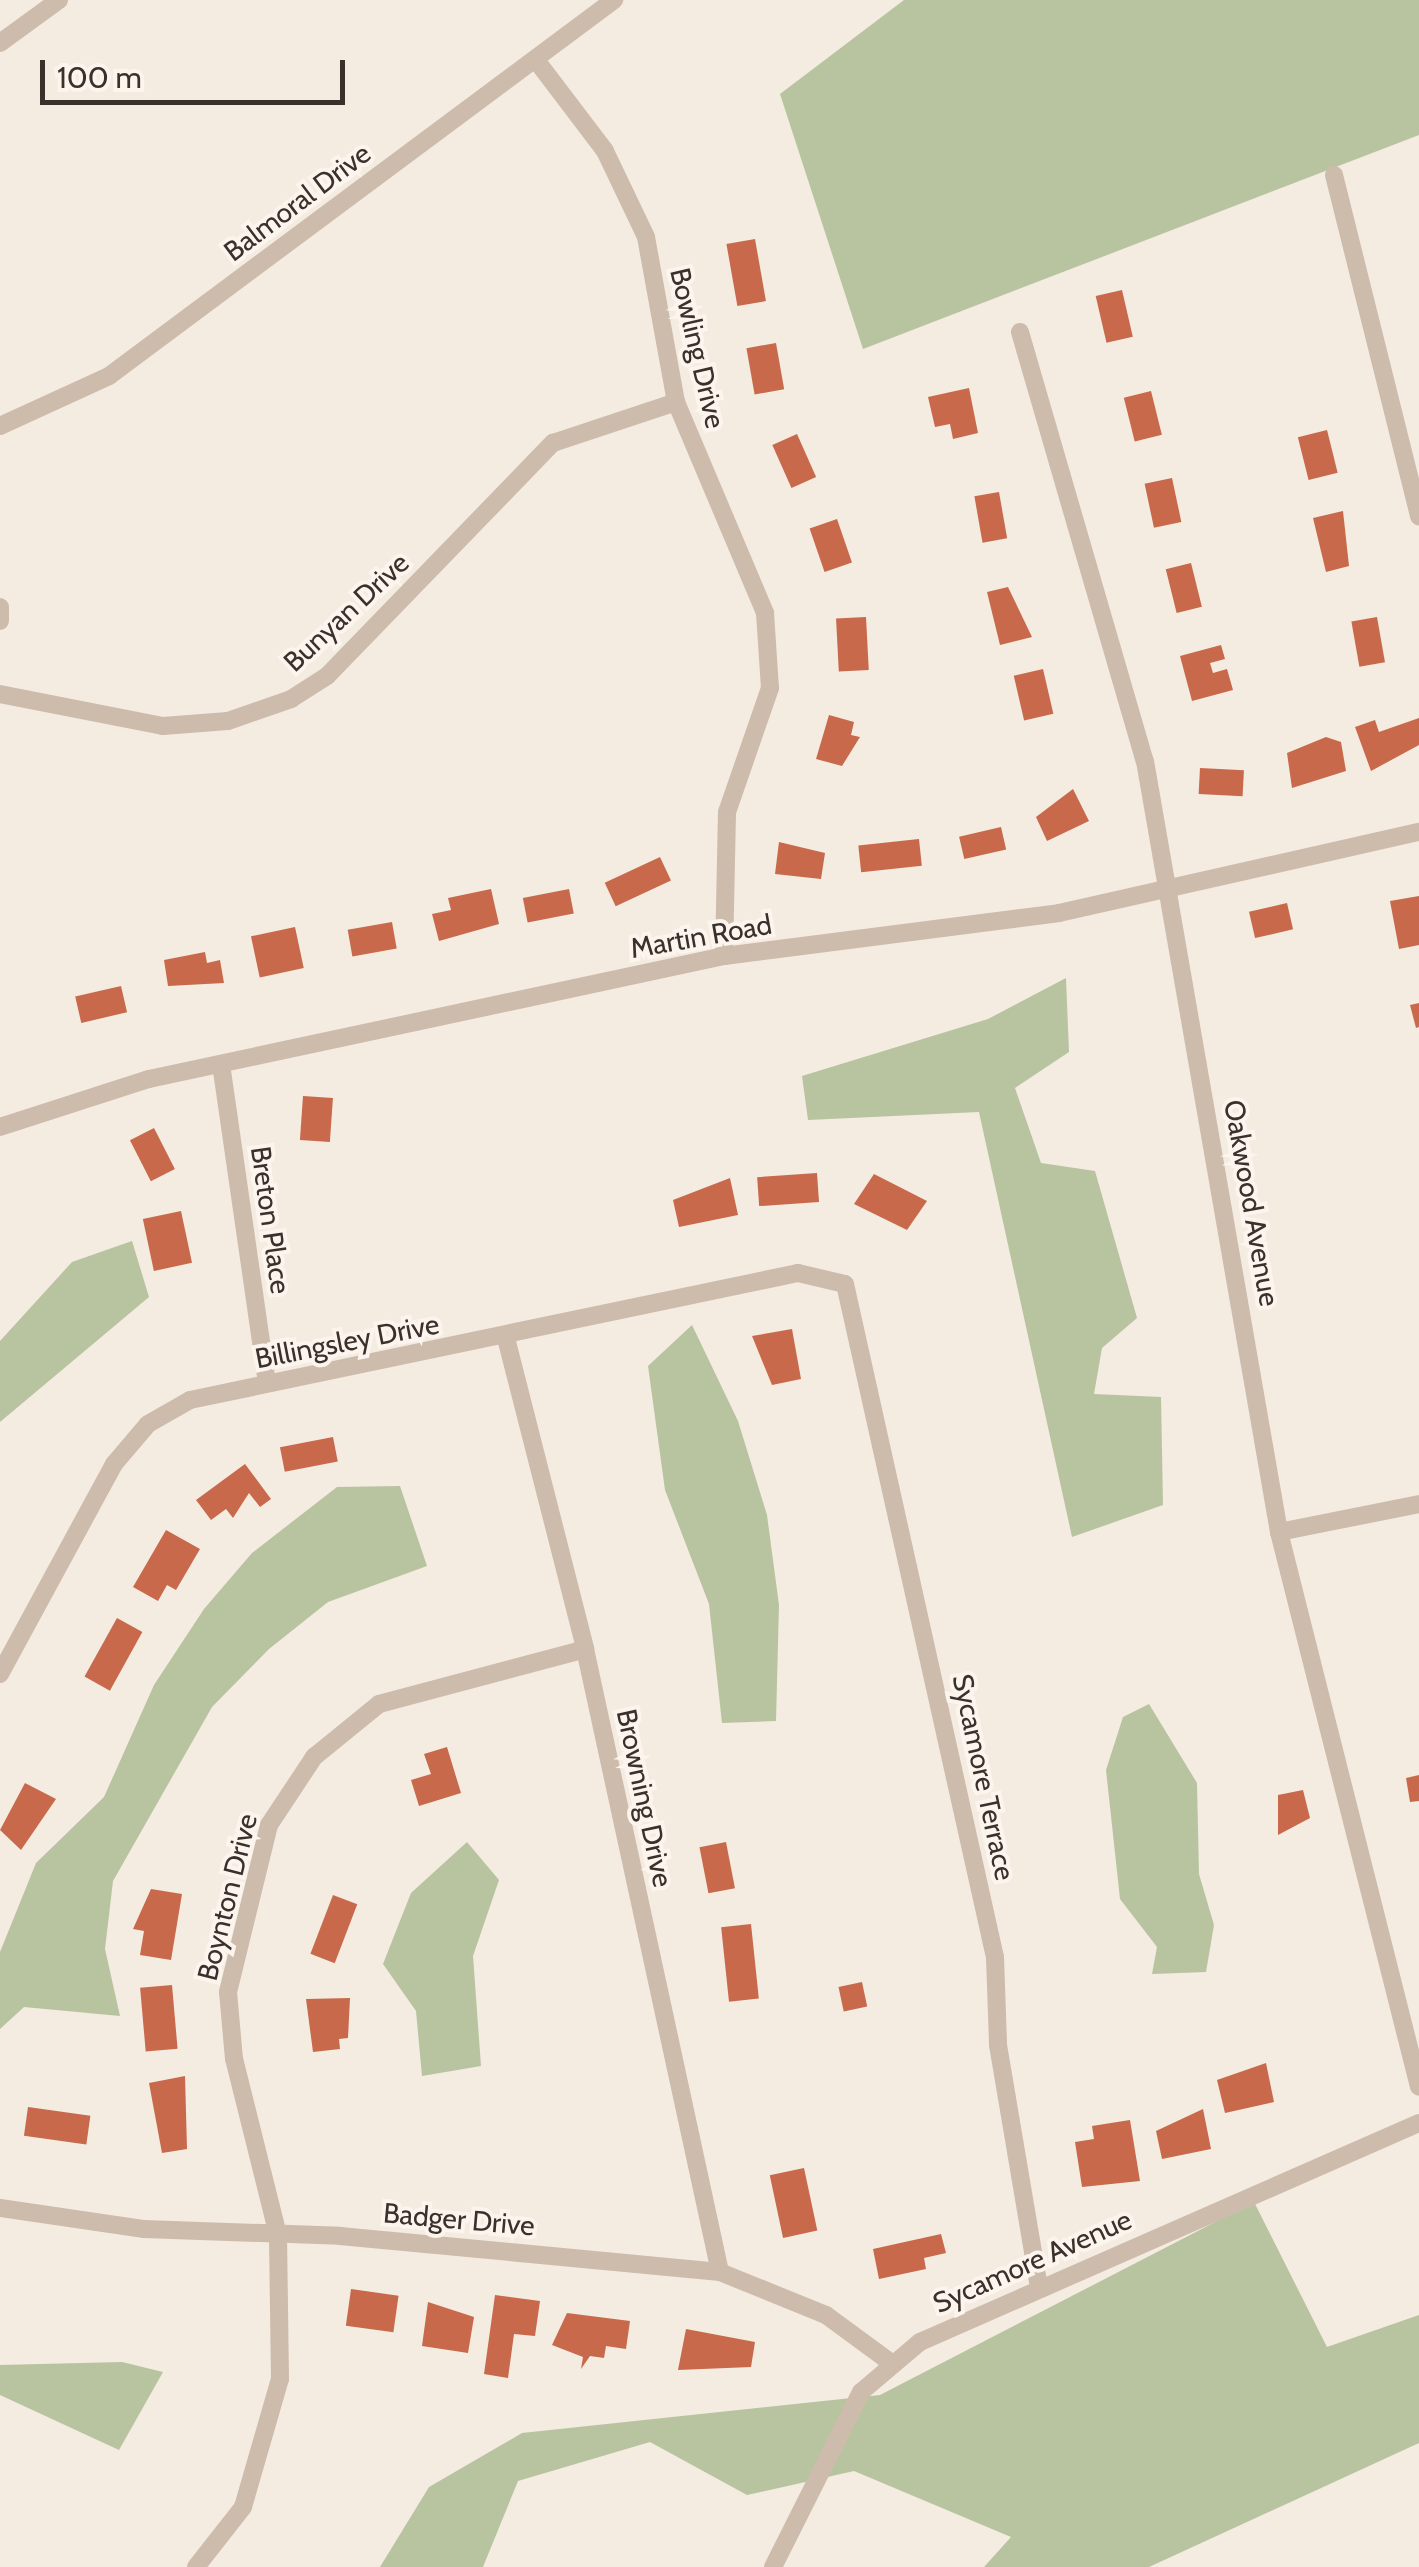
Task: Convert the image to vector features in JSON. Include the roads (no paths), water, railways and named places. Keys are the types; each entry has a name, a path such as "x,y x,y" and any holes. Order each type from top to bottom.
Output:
{"street":[{"path":"0,43 59,0"},
{"name":"Balmoral Drive","path":"0,426 108,376 614,0"},
{"name":"Bowling Drive","path":"536,60 606,151 646,237 676,402 705,486 755,571 774,655 757,745 728,812 724,956"},
{"path":"1334,175 1419,516"},
{"name":"Oakwood Avenue","path":"1020,332 1145,760 1280,1532 1419,2086"},
{"name":"Bunyan Drive","path":"0,694 163,726 228,721 291,699 327,676 552,442 676,402"},
{"path":"0,607 0,621"},
{"name":"Martin Road","path":"0,1127 62,1102 221,1064 724,956 1059,913 1169,882 1419,832"},
{"name":"Breton Place","path":"221,1064 267,1384"},
{"name":"Billingsley Drive","path":"0,1674 114,1464 148,1424 190,1400 506,1338 798,1273 845,1284"},
{"name":"Sycamore Terrace","path":"845,1284 995,1958 998,2045 1038,2288"},
{"name":"Browning Drive","path":"506,1338 585,1650 720,2272"},
{"path":"1280,1532 1419,1504"},
{"name":"Boynton Drive","path":"278,2235 234,2059 228,1992 283,1798 338,1733 406,1690 585,1650"},
{"name":"Sycamore Avenue","path":"773,2567 860,2392 890,2362 1038,2288 1419,2124"},
{"name":"Badger Drive","path":"0,2208 720,2272 826,2315 890,2362"},
{"path":"196,2567 242,2506 271,2428 285,2331 278,2235"}]}
